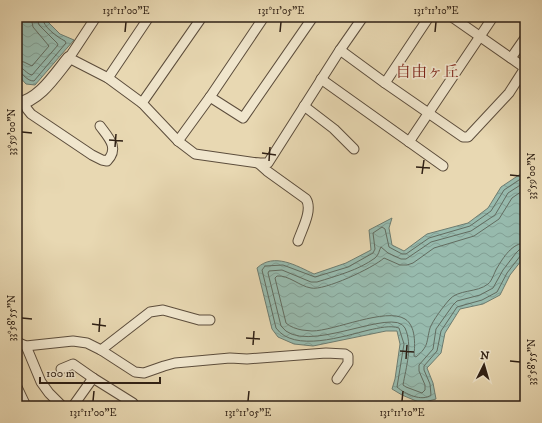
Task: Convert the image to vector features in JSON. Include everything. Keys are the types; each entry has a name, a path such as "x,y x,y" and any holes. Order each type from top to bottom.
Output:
{"street":[{"path":"96,17 69,58 40,92 21,103 31,114 92,155 107,161 113,154 113,146 100,126"},
{"path":"108,78 149,17"},
{"path":"210,97 243,118 314,17"},
{"path":"69,58 108,78 142,103 178,142 195,154 258,163 268,163 321,79 363,17"},
{"path":"385,83 429,17"},
{"path":"340,50 463,137 468,137 509,93 525,68 452,17"},
{"path":"409,142 493,17"},
{"path":"142,103 198,18"},
{"path":"178,142 210,97 261,18"},
{"path":"511,58 525,38"},
{"path":"321,79 443,166"},
{"path":"304,106 334,129 354,149"},
{"path":"258,163 308,202 308,210 298,240"},
{"path":"101,350 150,312 162,310 199,320 210,320"},
{"path":"17,342 26,346 73,340 87,343 101,350 135,372 144,373 175,363 230,358 247,360 326,353 345,354 349,359 348,363 337,379"},
{"path":"26,346 41,382 49,393 62,406"},
{"path":"61,369 73,364 133,403 134,406"},
{"path":"73,406 93,378"},
{"path":"17,387 26,406"}],"water":[{"path":"17,17 46,17 46,20 60,34 74,40 35,85 26,84 17,74"},
{"path":"525,171 525,256 510,275 500,295 483,304 460,309 445,333 441,353 427,368 433,383 436,399 421,403 392,389 395,379 400,344 397,331 386,331 313,346 294,344 278,337 272,329 257,268 264,263 271,261 286,262 314,274 346,263 371,250 369,230 392,218 389,228 392,245 404,251 427,234 468,223 488,208 501,187"}],"district":[{"name":"自由ヶ丘","path":"427,71"}]}
